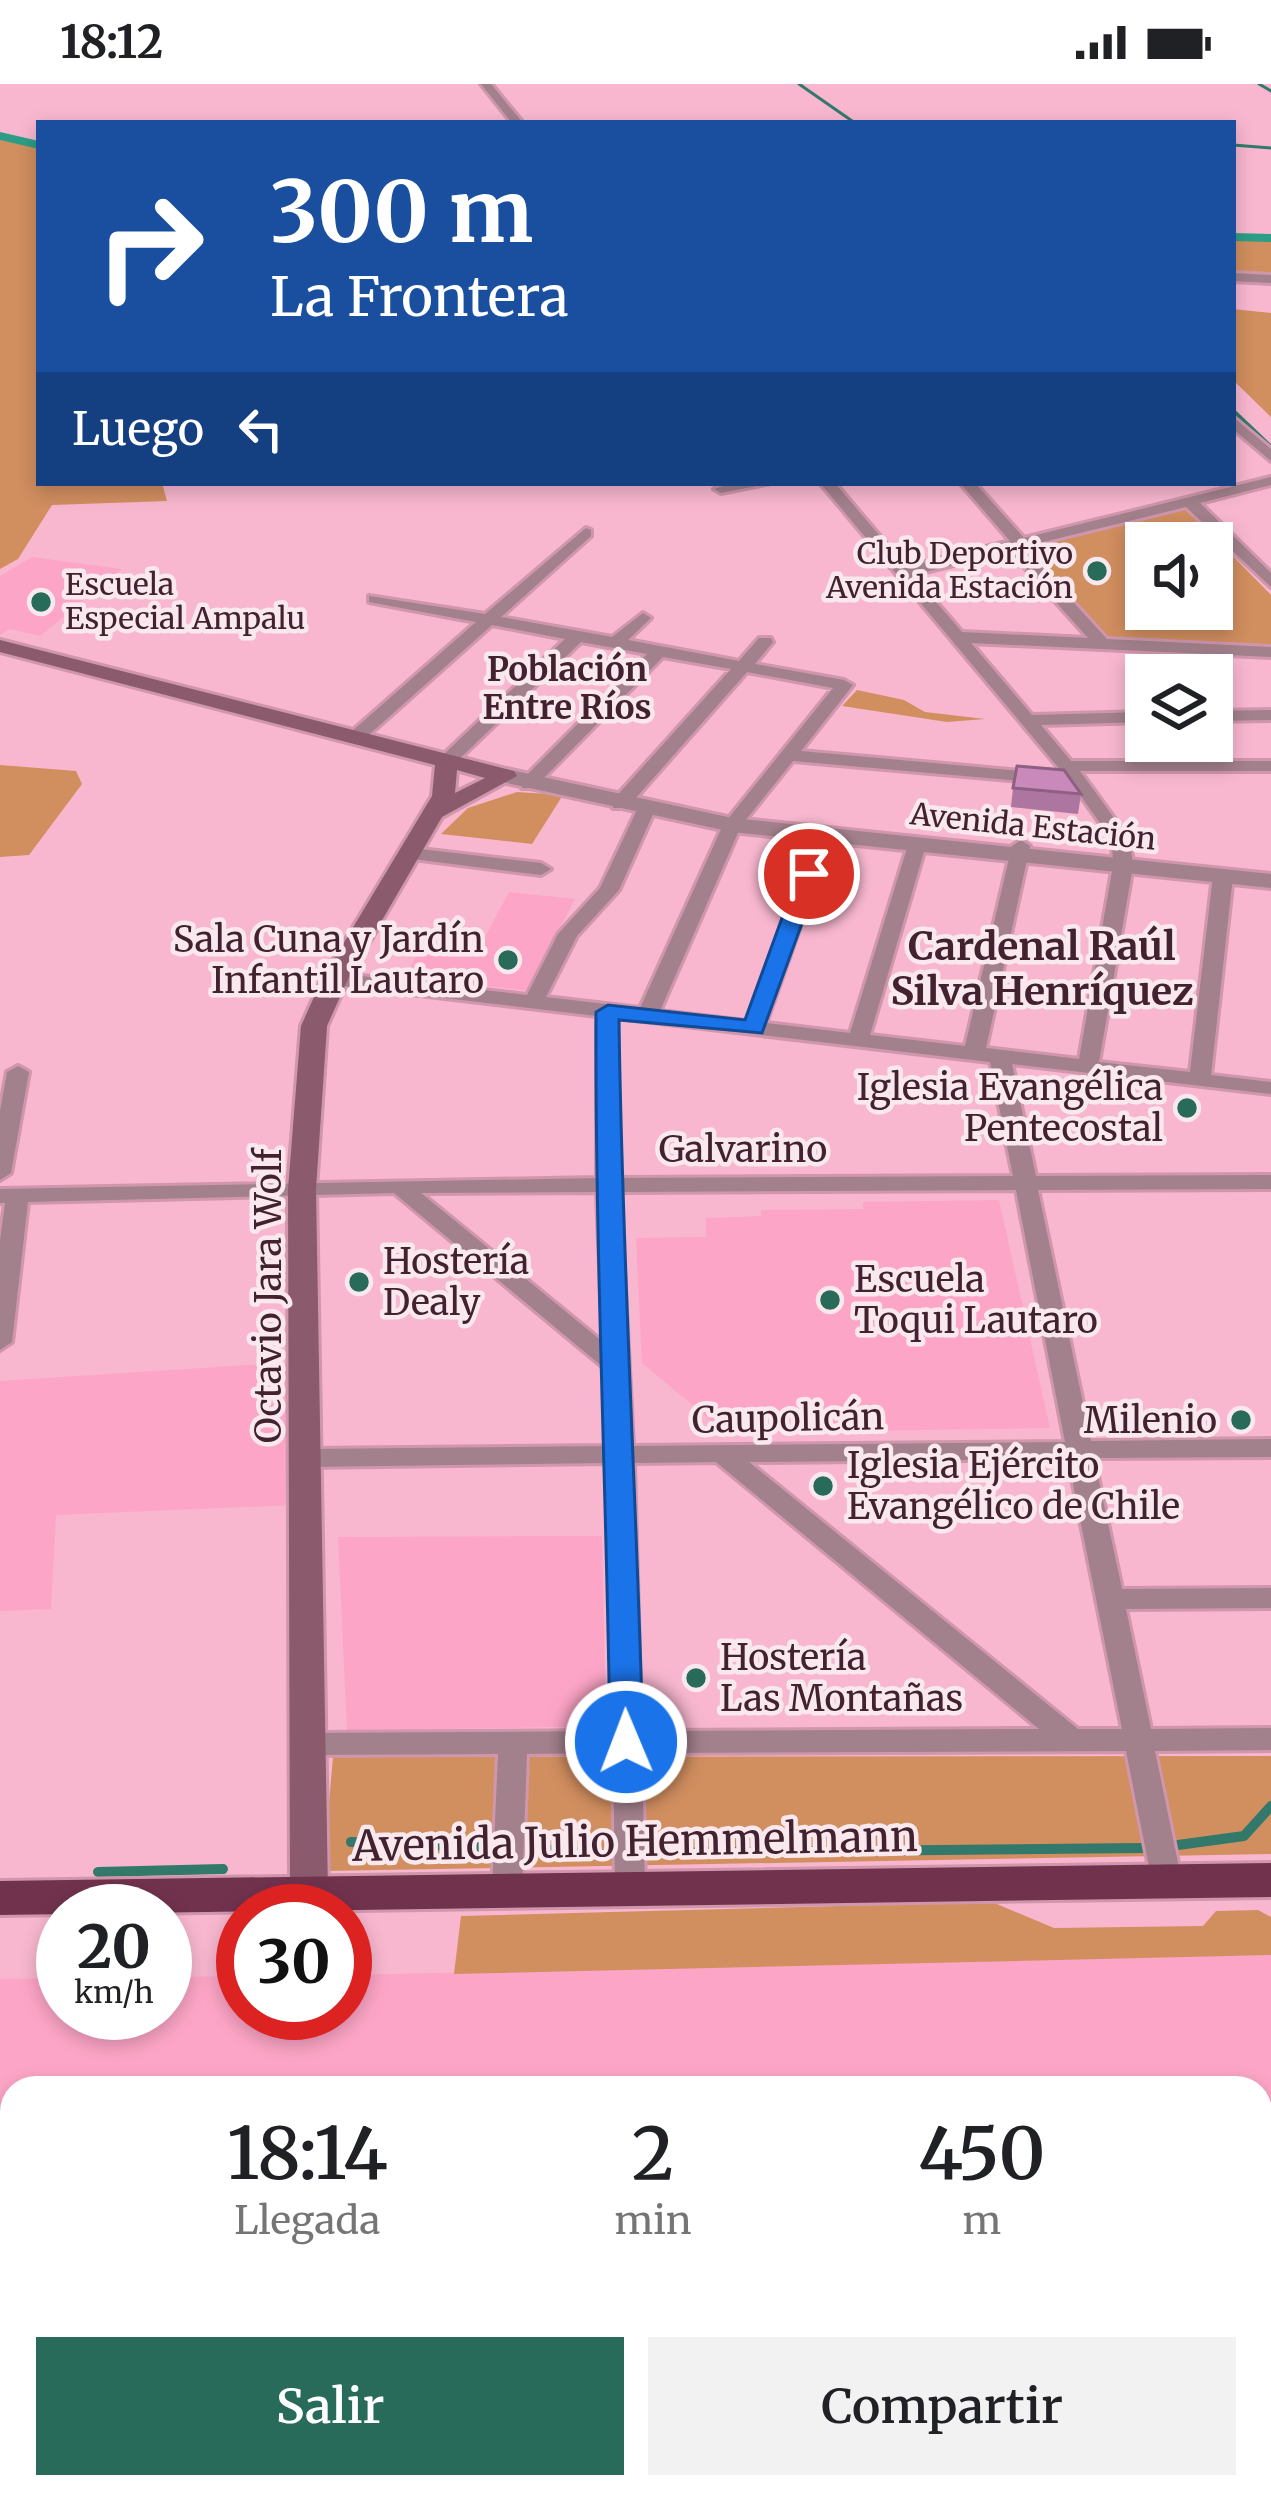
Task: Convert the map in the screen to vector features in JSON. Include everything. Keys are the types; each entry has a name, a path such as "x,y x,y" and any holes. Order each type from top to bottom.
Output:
{"highway":[{"name":"Avenida Julio Hemmelmann","path":"372,1892 1271,1880"},
{"name":"Avenida Julio Hemmelmann","path":"0,1898 216,1895"}],"main road":[{"name":"Avenida Estación","path":"0,646 522,779"},
{"name":"Octavio Jara Wolf","path":"309,1884 302,1189 314,1027 335,979 434,812 446,786 447,761"},
{"path":"434,812 522,779"}],"street":[{"path":"486,84 516,120"},
{"path":"1236,277 1271,279"},
{"path":"1236,425 1265,451"},
{"path":"901,573 1271,482"},
{"path":"722,489 743,486"},
{"path":"829,486 1073,774 1121,840 1124,861 1088,1066"},
{"path":"969,486 1102,644"},
{"path":"1189,502 1271,582"},
{"path":"356,737 586,533"},
{"path":"375,599 844,685 736,820 647,1016"},
{"path":"615,643 643,618"},
{"path":"447,761 578,636"},
{"path":"957,637 1271,652"},
{"path":"533,1003 568,934 609,890 631,802 765,641"},
{"path":"522,779 659,651"},
{"path":"1233,716 1271,715"},
{"path":"1028,720 1125,718"},
{"path":"790,755 1073,774 1271,766"},
{"name":"Avenida Estación","path":"522,779 824,836 1020,851"},
{"name":"Avenida Estación","path":"736,820 1124,861 1271,869"},
{"path":"754,1028 824,836"},
{"path":"858,1040 917,845"},
{"path":"1020,851 987,1054 1026,1184 1167,1882"},
{"path":"412,854 541,869"},
{"name":"Avenida Estación","path":"1124,861 1271,881"},
{"path":"1200,1078 1223,876"},
{"path":"335,979 1271,1088"},
{"path":"608,1012 608,1186 621,1456 630,1888"},
{"path":"0,1173 17,1072"},
{"name":"Galvarino","path":"9,1195 399,1186 1271,1182"},
{"path":"399,1186 616,1366"},
{"path":"0,1342 9,1195"},
{"name":"Caupolicán","path":"307,1458 1271,1448"},
{"path":"725,1456 1070,1739"},
{"path":"1110,1599 1271,1598"},
{"path":"311,1744 1271,1739"},
{"path":"507,1891 513,1743"}],"shaded area":[{"path":"0,136 36,144 36,486 163,486 167,501 52,505 18,559 0,569"},
{"path":"1236,234 1271,236 1271,278 1236,275"},
{"path":"1236,309 1271,313 1271,417 1236,383"},
{"path":"1186,508 1200,522 1129,522"},
{"path":"1125,523 1125,630 1233,630 1233,556 1271,595 1271,647 1106,640 1027,547"},
{"name":"Escuela Especial Ampalu","path":"32,557 122,569 40,636 10,629 0,635 0,576"},
{"path":"857,690 904,700 925,712 985,719 947,722 842,706"},
{"path":"0,765 76,771 82,784 29,855 0,857"},
{"path":"517,792 563,795 532,844 441,834 468,808"},
{"name":"Sala Cuna y Jardín Infantil Lautaro","path":"509,892 575,899 528,991 405,976 431,931 485,937"},
{"name":"Escuela Toqui Lautaro","path":"999,1200 1050,1428 726,1433 642,1363 636,1238 706,1237 706,1218 761,1216 761,1210 863,1209 863,1202"},
{"path":"294,1362 294,1505 56,1515 51,1609 0,1611 0,1381"},
{"path":"602,1536 606,1726 347,1731 338,1537"},
{"path":"1271,1756 1271,1854 323,1871 333,1757"},
{"path":"992,1902 1054,1928 1203,1926 1216,1911 1258,1910 1271,1917 1271,1955 454,1974 461,1916"},
{"path":"1271,1955 1271,2076 0,2076 0,1979 36,1978 36,2040 192,2040 192,1977 216,1976 216,2040 372,2040 372,1974"}],"building":[{"path":"1017,766 1064,770 1081,794 1013,788"}],"waterway":[{"path":"799,84 851,120"},
{"path":"1259,84 1271,91"},
{"path":"0,136 36,144"},
{"path":"1236,145 1271,148"},
{"path":"1236,237 1271,238"},
{"path":"1236,414 1271,447"},
{"path":"1178,1845 1244,1836 1271,1806"},
{"path":"351,1842 484,1847"},
{"path":"529,1848 610,1855"},
{"path":"646,1853 1143,1848"},
{"path":"98,1872 223,1869"}],"place":[{"name":"Club Deportivo Avenida Estación","path":"1097,571"},
{"name":"Escuela Especial Ampalu","path":"41,602"},
{"name":"Sala Cuna y Jardín Infantil Lautaro","path":"508,960"},
{"name":"Iglesia Evangélica Pentecostal","path":"1187,1108"},
{"name":"Hostería Dealy","path":"359,1282"},
{"name":"Escuela Toqui Lautaro","path":"830,1300"},
{"name":"Milenio","path":"1241,1420"},
{"name":"Iglesia Ejército Evangélico de Chile","path":"823,1486"},
{"name":"Hostería Las Montañas","path":"696,1678"}],"district":[{"name":"Población Entre Ríos","path":"567,688"},
{"name":"Cardenal Raúl Silva Henríquez","path":"1042,968"}],"route":[{"path":"626,1742 621,1456 608,1180 608,1012 754,1028 809,874"}]}
